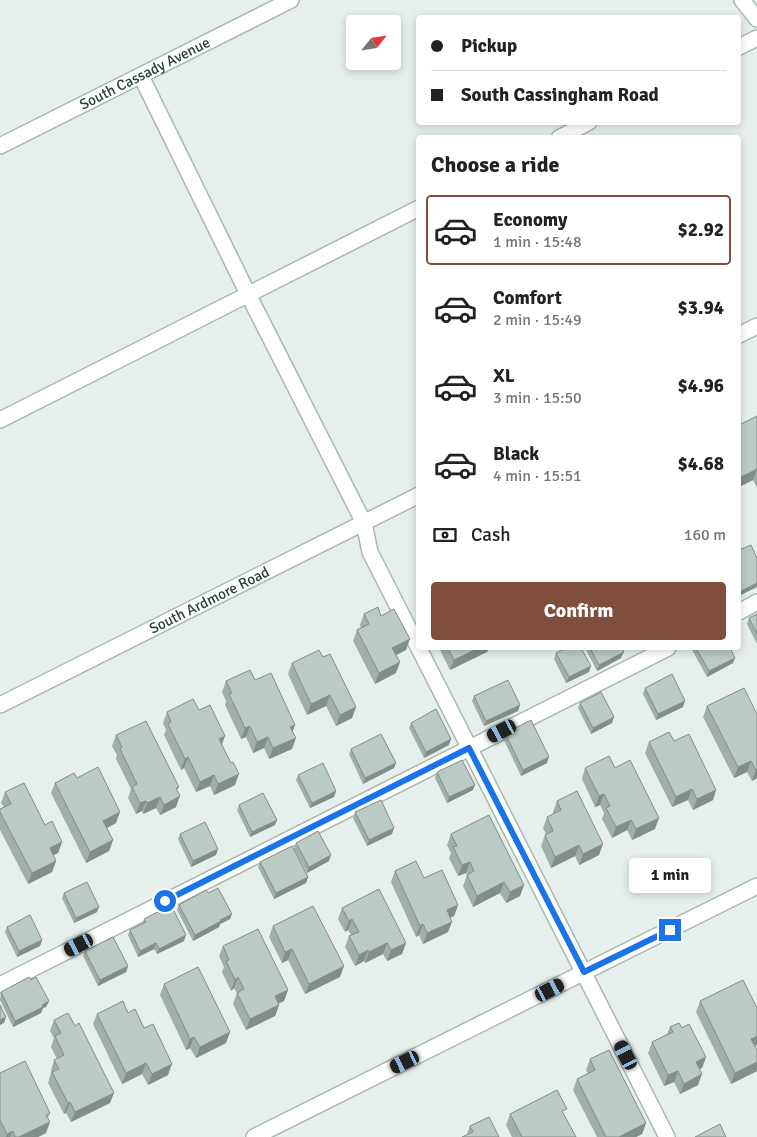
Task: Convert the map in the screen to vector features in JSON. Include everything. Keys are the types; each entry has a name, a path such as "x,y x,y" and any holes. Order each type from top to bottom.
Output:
{"street":[{"name":"South Cassady Avenue","path":"0,146 291,0"},
{"path":"742,0 757,19"},
{"path":"741,46 757,38"},
{"path":"141,76 248,294 364,523 370,552 416,643"},
{"path":"565,135 583,125"},
{"path":"0,420 416,210"},
{"path":"741,334 757,326"},
{"name":"South Ardmore Road","path":"0,705 416,497"},
{"path":"741,611 757,602"},
{"path":"420,650 667,1137"},
{"path":"0,985 664,650"},
{"path":"254,1137 757,886"}],"building":[{"path":"757,416 757,469 741,477 741,424"},
{"path":"751,545 757,558 757,583 741,591 741,549"},
{"path":"378,607 381,616 394,609 410,639 392,648 400,662 379,673 357,630 369,624 364,614"},
{"path":"757,614 757,634 749,618"},
{"path":"319,650 323,657 330,654 356,707 340,715 330,695 311,704 292,663"},
{"path":"449,650 475,650 454,660"},
{"path":"563,650 582,650 591,666 569,677 556,653"},
{"path":"591,650 622,650 624,652 599,665"},
{"path":"697,650 731,650 735,658 709,671"},
{"path":"250,670 255,680 271,673 295,725 290,727 296,738 273,748 268,737 257,742 250,726 245,728 229,694 232,693 226,681"},
{"path":"672,674 685,701 658,714 645,688"},
{"path":"508,680 520,705 486,721 474,696"},
{"path":"744,688 757,714 756,770 751,761 738,767 707,706"},
{"path":"601,692 614,717 593,728 580,703"},
{"path":"193,699 199,710 210,705 225,736 219,739 239,774 218,784 214,775 200,782 188,757 185,759 168,724 171,722 167,712"},
{"path":"436,709 451,739 426,752 411,723"},
{"path":"531,720 549,757 523,770 505,733"},
{"path":"146,721 179,787 176,788 180,796 164,805 160,797 147,803 146,801 140,803 132,787 137,784 120,749 122,747 116,735"},
{"path":"669,732 674,741 689,734 716,790 697,799 692,789 676,797 649,742"},
{"path":"381,734 396,763 365,778 351,749"},
{"path":"609,756 615,768 630,760 659,818 636,829 631,820 616,827 606,808 610,806 604,794 599,796 585,768"},
{"path":"462,760 475,785 449,797 437,772"},
{"path":"323,763 336,791 312,803 298,775"},
{"path":"98,767 120,812 103,821 113,840 90,852 55,783 74,773 77,778"},
{"path":"24,783 45,825 52,821 62,842 50,848 56,861 32,873 0,812 0,809 11,804 5,792"},
{"path":"577,791 603,844 583,854 579,845 555,857 545,835 553,831 547,817 561,810 557,801"},
{"path":"263,793 277,820 252,832 239,805"},
{"path":"381,800 394,828 369,840 355,812"},
{"path":"489,815 524,885 510,892 504,882 477,896 467,875 474,871 470,862 462,865 453,847 457,846 451,834"},
{"path":"205,822 218,849 193,861 180,834"},
{"path":"318,831 331,855 309,867 296,843"},
{"path":"292,846 308,877 276,893 260,862"},
{"path":"416,861 424,878 442,870 458,905 447,910 452,922 427,933 423,924 420,926 395,871"},
{"path":"87,882 99,907 76,918 64,893"},
{"path":"218,888 232,914 195,935 179,905 206,890 208,893"},
{"path":"379,889 406,943 391,950 387,943 359,955 349,936 359,932 352,919 349,921 342,908"},
{"path":"171,905 186,935 159,949 156,943 140,951 130,930 146,922 144,919"},
{"path":"313,906 344,966 309,984 292,949 285,952 273,926"},
{"path":"30,915 42,940 19,951 7,927"},
{"path":"258,929 288,990 275,996 279,1005 250,1019 237,993 244,989 238,977 235,980 226,961 229,960 223,946"},
{"path":"113,937 128,966 100,980 85,951"},
{"path":"198,967 230,1032 200,1047 194,1037 190,1039 164,984"},
{"path":"29,977 31,980 36,977 49,1001 42,1005 43,1007 15,1021 1,992"},
{"path":"743,980 757,1008 757,1036 751,1039 757,1050 757,1062 735,1073 700,1001"},
{"path":"123,1001 128,1013 135,1009 144,1028 153,1024 172,1064 152,1074 146,1063 126,1073 97,1014"},
{"path":"0,1005 6,1017 0,1020"},
{"path":"68,1013 75,1026 79,1023 114,1093 75,1112 70,1102 68,1103 52,1072 59,1069 54,1060 64,1055 55,1036 61,1033 54,1020"},
{"path":"679,1023 682,1028 689,1024 706,1057 696,1062 702,1074 684,1084 678,1071 668,1075 652,1042 673,1032 670,1027"},
{"path":"609,1050 646,1123 619,1137 606,1137 577,1079 595,1070 590,1059"},
{"path":"25,1061 50,1113 46,1115 50,1122 19,1137 15,1137 13,1131 7,1134 0,1120 0,1073"},
{"path":"557,1090 567,1109 562,1111 576,1137 522,1137 510,1114"},
{"path":"489,1117 499,1137 462,1137 473,1132 470,1126"},
{"path":"720,1124 726,1137 695,1137"}],"route":[{"path":"165,901 469,748 584,972 670,930"}]}
